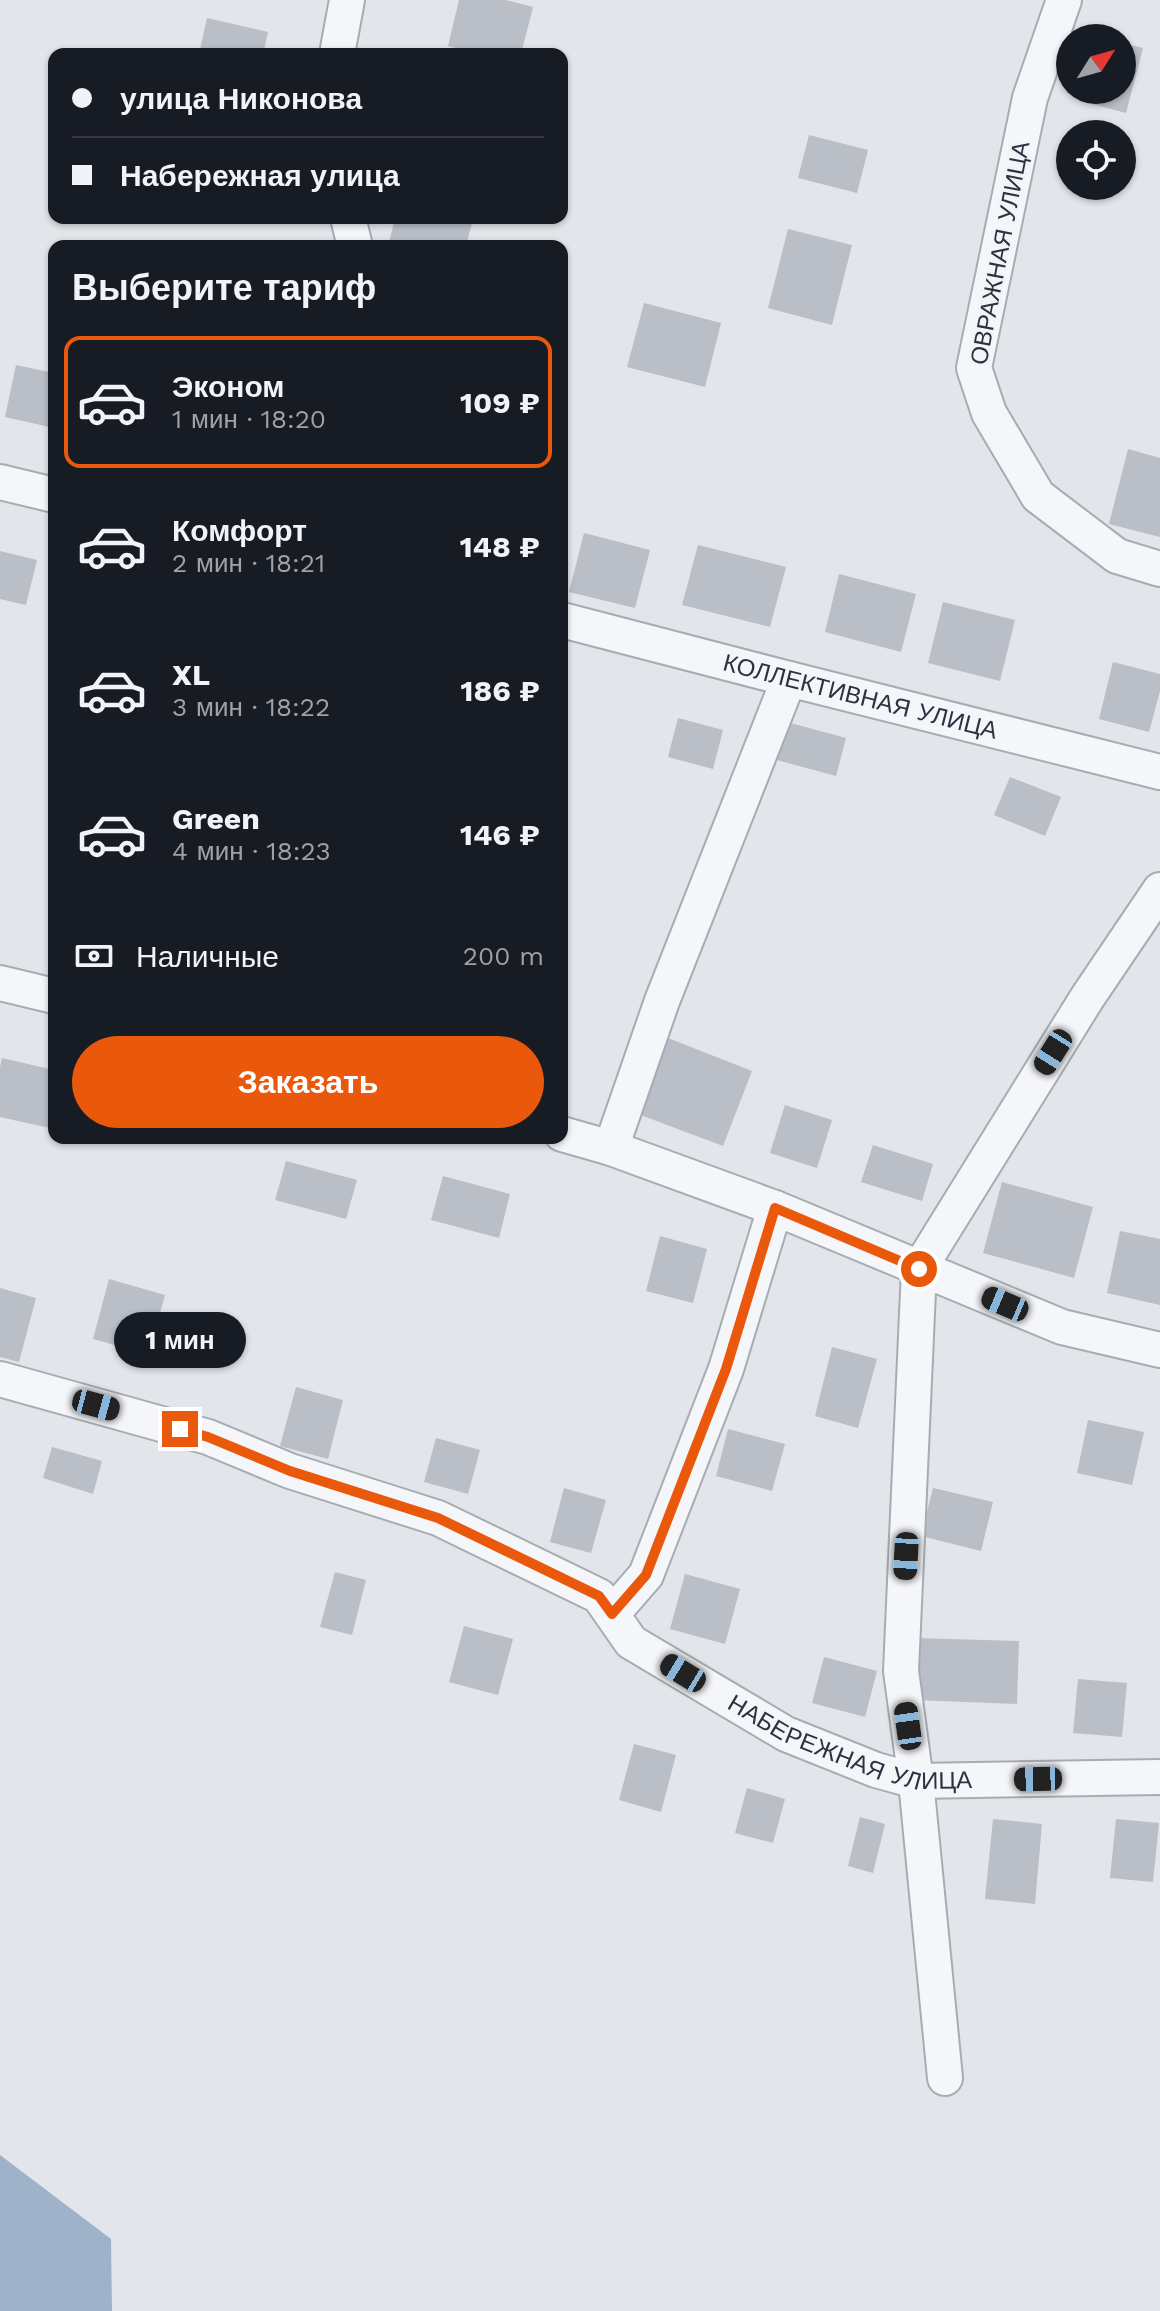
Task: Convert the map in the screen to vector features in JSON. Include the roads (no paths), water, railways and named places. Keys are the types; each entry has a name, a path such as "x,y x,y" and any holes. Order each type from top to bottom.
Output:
{"street":[{"path":"338,48 347,0"},
{"name":"ОВРАЖНАЯ УЛИЦА","path":"1064,0 1030,98 974,368 989,413 1038,496 1117,556 1160,569"},
{"path":"0,482 48,494"},
{"name":"КОЛЛЕКТИВНАЯ УЛИЦА","path":"568,622 1160,772"},
{"path":"611,1148 662,1001 789,679"},
{"path":"945,2078 916,1781 901,1671 919,1269 1087,998 1160,890"},
{"path":"0,983 48,995"},
{"path":"568,1136 611,1148 775,1208 1062,1327 1160,1350"},
{"path":"612,1614 646,1575 726,1369 775,1208"},
{"name":"НАБЕРЕЖНАЯ УЛИЦА","path":"0,1379 208,1437 290,1471 438,1518 599,1596 631,1642 786,1734 876,1770 916,1781 1160,1777"}],"water":[{"path":"0,2155 111,2239 112,2311 0,2311"}]}
